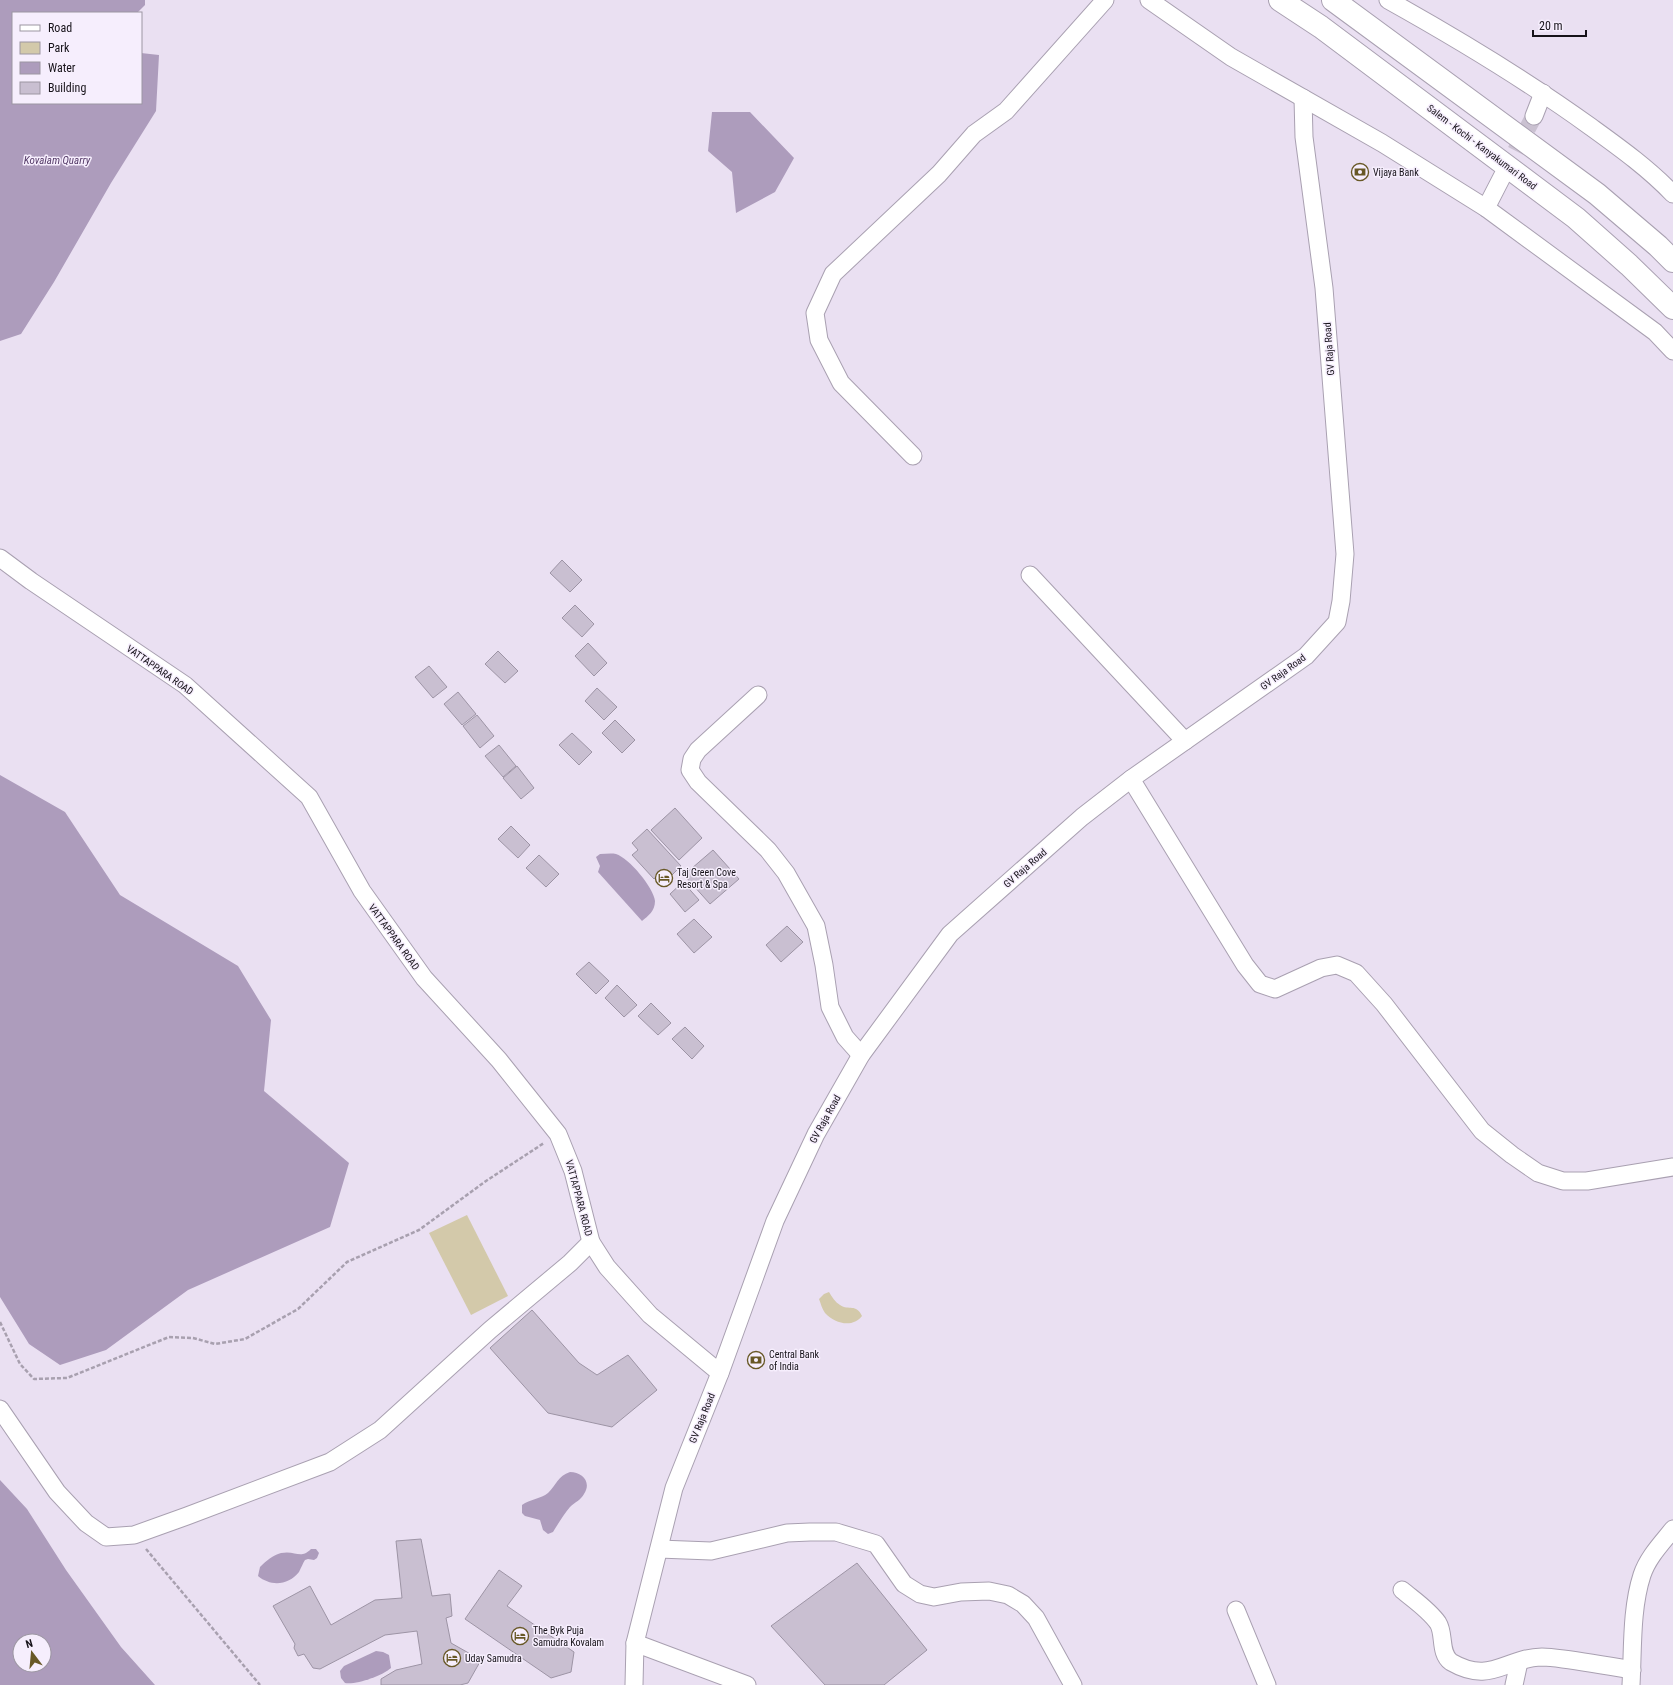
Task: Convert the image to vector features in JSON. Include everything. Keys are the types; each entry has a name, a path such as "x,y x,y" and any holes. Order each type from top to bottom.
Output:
{"highway":[{"name":"Salem - Kochi - Kanyakumari Road","path":"1280,0 1321,27 1576,218 1629,265 1673,308"},
{"path":"1321,27 1336,2 1597,194 1658,246 1673,261"}],"street":[{"path":"913,456 841,383 819,340 815,313 834,274 939,174 974,134 1006,111 1105,0"},
{"path":"1149,0 1231,57 1382,143 1486,208 1656,332 1673,351"},
{"path":"1388,0 1495,62 1543,93 1654,174 1673,194"},
{"path":"1534,116 1543,93"},
{"name":"GV Raja Road","path":"634,1685 635,1643 674,1488 720,1373 776,1221 816,1134 861,1054 950,934 1082,817 1131,779 1306,656 1337,622 1342,601 1345,554 1324,288 1304,137 1303,98"},
{"path":"1486,208 1504,173"},
{"name":"VATTAPPARA ROAD","path":"0,558 31,581 185,685 309,797 362,891 424,978 496,1056 558,1134 574,1171 591,1242 607,1268 650,1315 720,1373"},
{"path":"1030,575 1184,741"},
{"path":"758,695 698,750 692,759 690,770 698,782 768,850 786,873 816,926 824,965 830,1007 845,1038 861,1054"},
{"path":"1131,779 1213,915 1245,965 1260,984 1275,989 1320,968 1337,965 1356,973 1384,1004 1482,1131 1538,1173 1563,1180 1587,1181 1673,1167"},
{"path":"0,1409 57,1492 86,1523 106,1536 134,1535 330,1462 380,1430 490,1330 570,1263 591,1242"},
{"path":"1402,1590 1428,1612 1437,1622 1441,1629 1444,1651 1449,1660 1465,1672 1478,1675 1491,1673 1519,1662 1542,1657 1581,1661 1631,1678 1634,1612 1642,1574 1653,1553 1673,1529"},
{"path":"659,1549 711,1551 787,1533 810,1532 836,1532 876,1544 904,1584 920,1594 934,1597 961,1592 989,1591 1008,1595 1023,1604 1036,1618 1073,1685"},
{"path":"1236,1610 1267,1685"},
{"path":"635,1643 747,1685"},
{"path":"1514,1685 1519,1662"}],"path":[{"path":"0,1322 20,1364 34,1379 66,1378 169,1337 193,1338 215,1344 245,1338 298,1310 348,1262 419,1230 486,1180 558,1134"},
{"path":"134,1535 260,1685"}],"green space":[{"path":"467,1215 508,1296 471,1315 429,1233"},
{"path":"829,1292 838,1304 843,1307 855,1308 862,1316 858,1320 849,1323 839,1322 829,1317 822,1308 819,1299 824,1294"}],"water":[{"name":"Kovalam Quarry","path":"0,0 145,0 145,5 138,12 12,12 12,104 142,104 142,53 159,55 156,111 111,183 54,282 21,334 0,341"},
{"path":"712,112 750,112 794,158 775,192 736,213 732,172 708,151"},
{"path":"0,775 65,812 120,895 238,966 271,1020 264,1091 349,1163 330,1227 188,1290 106,1350 60,1365 29,1344 0,1297"},
{"path":"600,854 616,854 634,867 646,881 654,895 655,905 651,913 642,921 598,872 600,866 596,857"},
{"path":"570,1472 574,1472 584,1478 587,1486 586,1490 581,1498 568,1510 553,1532 548,1534 543,1530 540,1520 525,1516 522,1513 522,1505 548,1493 560,1478"},
{"path":"0,1480 27,1509 66,1570 121,1647 155,1685 0,1685"},
{"path":"311,1549 316,1549 319,1553 317,1558 314,1560 305,1560 299,1572 290,1580 274,1583 263,1580 258,1576 260,1567 275,1555 286,1552 304,1554"},
{"path":"376,1651 389,1655 391,1668 382,1674 369,1679 356,1683 345,1683 341,1678 340,1671 344,1666"}],"building":[{"path":"562,560 582,580 570,592 550,573"},
{"path":"575,605 594,624 582,637 562,618"},
{"path":"588,643 607,663 594,676 575,656"},
{"path":"498,651 518,671 505,683 485,664"},
{"path":"429,666 447,687 433,698 415,677"},
{"path":"597,688 617,707 604,720 585,701"},
{"path":"458,692 476,714 462,725 444,704"},
{"path":"477,715 494,736 480,748 463,726"},
{"path":"615,720 635,740 622,753 602,733"},
{"path":"572,733 592,752 579,765 559,745"},
{"path":"499,745 516,766 503,777 485,756"},
{"path":"517,766 534,788 521,799 503,778"},
{"path":"675,808 702,838 679,860 651,830"},
{"path":"511,826 530,845 518,858 498,839"},
{"path":"647,829 681,866 668,879 661,873 654,879 632,855 638,850 632,843"},
{"path":"713,850 739,879 710,904 684,875"},
{"path":"539,855 559,874 546,887 526,868"},
{"path":"683,882 699,900 685,912 670,894"},
{"path":"694,919 712,937 694,953 677,934"},
{"path":"787,926 803,942 781,962 766,945"},
{"path":"589,962 609,981 596,994 576,974"},
{"path":"617,985 637,1005 624,1017 605,998"},
{"path":"651,1003 671,1023 658,1035 638,1016"},
{"path":"685,1027 704,1046 692,1059 672,1039"},
{"path":"532,1310 579,1363 597,1375 628,1355 657,1390 612,1427 548,1413 490,1348"},
{"path":"421,1539 432,1596 450,1594 452,1616 446,1618 451,1643 481,1660 468,1683 460,1685 381,1685 381,1679 396,1670 422,1664 417,1631 385,1635 320,1669 313,1668 304,1654 298,1656 294,1648 295,1644 273,1606 310,1586 331,1625 375,1600 402,1598 396,1541"},
{"path":"857,1563 927,1650 884,1685 825,1685 771,1626"},
{"name":"The Byk Puja Samudra Kovalam","path":"499,1570 522,1586 507,1606 574,1652 571,1672 551,1678 465,1619"}],"tunnel":[{"path":"1504,173 1534,116"}],"place":[{"name":"Vijaya Bank","path":"1360,172"},
{"name":"Taj Green Cove Resort & Spa","path":"664,878"},
{"name":"Central Bank of India","path":"756,1360"},
{"name":"The Byk Puja Samudra Kovalam","path":"520,1636"},
{"name":"Uday Samudra","path":"452,1658"}]}
